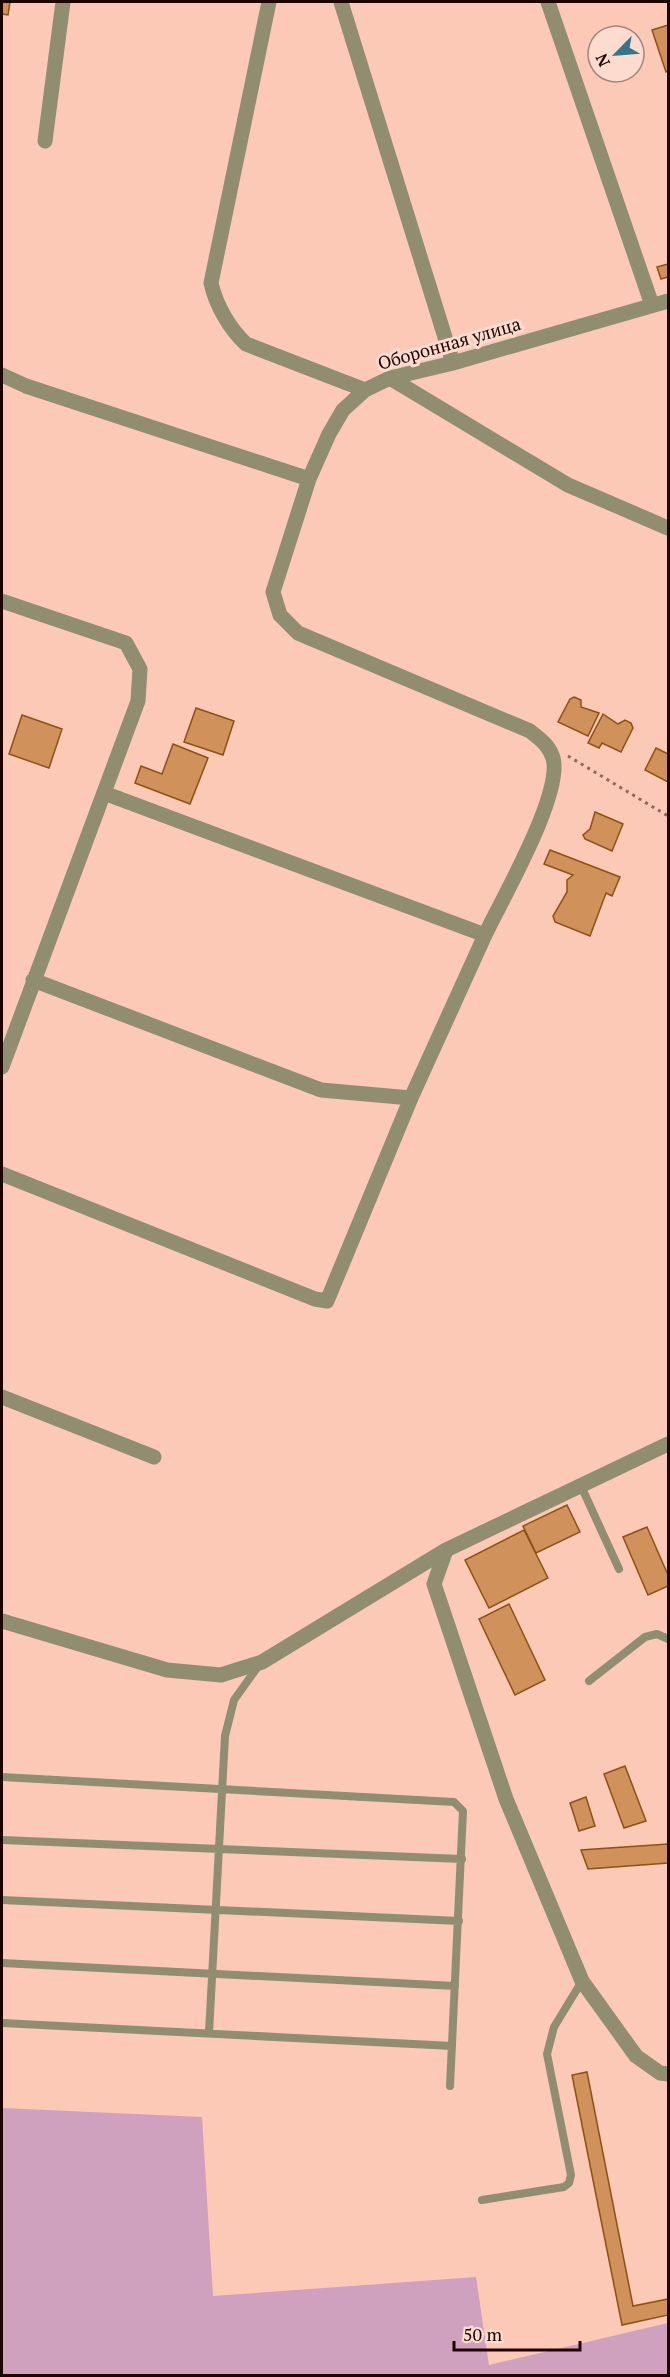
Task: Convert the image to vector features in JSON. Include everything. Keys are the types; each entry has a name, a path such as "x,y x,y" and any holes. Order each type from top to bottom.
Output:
{"street":[{"path":"45,141 63,2"},
{"path":"269,2 210,283 214,296 234,333 246,344 365,390"},
{"path":"341,2 453,363"},
{"path":"548,2 652,305"},
{"name":"Оборонная улица","path":"546,742 530,731 298,633 280,615 273,592 309,479 328,434 343,410 365,390 390,378 453,363 669,301"},
{"path":"2,375 26,386 309,479"},
{"path":"390,378 568,484 669,528"},
{"path":"2,600 126,643 140,669 138,701 2,1067"},
{"path":"2,1174 315,1299 327,1300 411,1098 550,798 554,759 546,742"},
{"path":"104,793 485,935"},
{"path":"33,980 321,1090 411,1098"},
{"path":"2,1397 154,1457"},
{"path":"2,1621 167,1670 221,1675 262,1662 446,1550 669,1444"},
{"path":"446,1550 434,1584 506,1799 582,1981 636,2055 660,2073 669,2074"}],"lane":[{"path":"581,1486 619,1569"},
{"path":"589,1681 645,1637 657,1634 669,1639"},
{"path":"209,2033 225,1736 234,1700 262,1662"},
{"path":"2,1777 454,1802 464,1811 450,2086"},
{"path":"2,1840 462,1858"},
{"path":"2,1900 459,1921"},
{"path":"2,1963 455,1986"},
{"path":"482,2200 564,2187 569,2183 571,2175 547,2054 554,2027 582,1981"},
{"path":"2,2023 452,2046"}],"path":[{"path":"546,742 669,816"}],"shaded area":[{"path":"2,2108 202,2117 213,2296 476,2277 489,2365 668,2323 668,2375 2,2375"}],"building":[{"path":"2,2 10,2 8,15 2,14"},
{"path":"668,25 668,71 666,72 652,30"},
{"path":"668,264 668,277 661,279 657,267"},
{"path":"574,697 581,700 581,707 599,713 588,736 558,722 570,699"},
{"path":"196,708 234,721 223,755 184,742"},
{"path":"603,714 618,724 625,720 631,723 633,728 621,752 602,743 599,748 588,743"},
{"path":"22,715 62,729 49,768 9,754"},
{"path":"173,744 208,758 190,804 135,783 141,766 162,774"},
{"path":"656,748 668,754 668,782 645,770"},
{"path":"595,812 623,824 612,851 585,839 583,835 590,829"},
{"path":"550,850 620,877 612,896 606,893 590,936 555,922 553,916 567,892 567,880 573,875 544,864"},
{"path":"567,1505 580,1532 536,1553 523,1526"},
{"path":"647,1527 668,1575 668,1586 648,1595 623,1537"},
{"path":"524,1530 548,1578 489,1608 465,1560"},
{"path":"509,1604 545,1680 515,1695 479,1619"},
{"path":"625,1766 646,1821 624,1828 604,1774"},
{"path":"586,1797 595,1826 579,1831 570,1803"},
{"path":"668,1844 668,1863 588,1869 581,1850"},
{"path":"587,2072 633,2306 668,2299 668,2315 622,2325 572,2075"}]}
